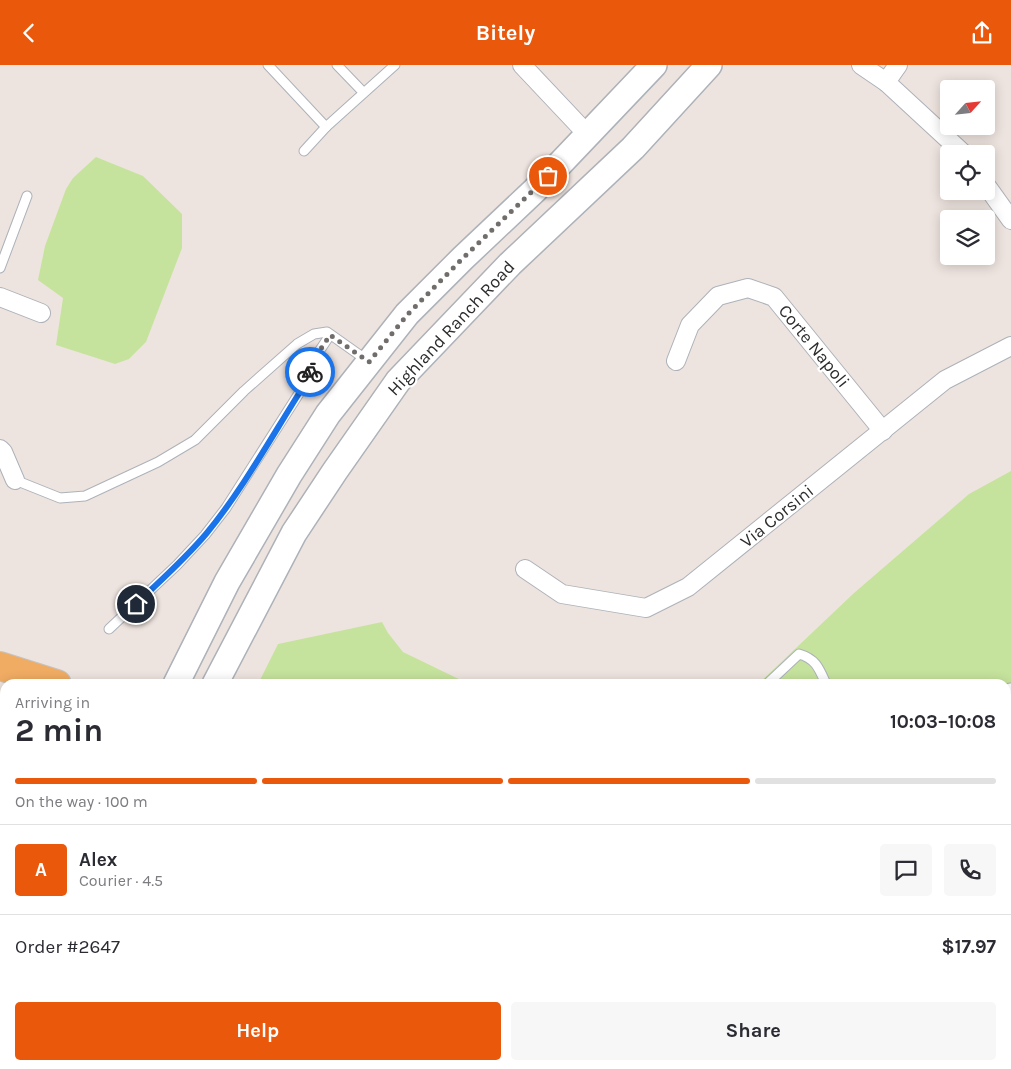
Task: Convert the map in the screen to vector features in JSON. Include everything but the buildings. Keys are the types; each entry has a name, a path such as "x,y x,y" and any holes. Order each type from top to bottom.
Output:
{"main road":[{"name":"Highland Ranch Road","path":"178,679 227,582 289,475 328,414 408,314 463,258 535,190 654,65"},
{"name":"Highland Ranch Road","path":"219,679 294,533 398,381 510,263 633,148 708,65"},
{"path":"0,666 41,679"}],"street":[{"path":"522,65 588,135"},
{"path":"861,65 886,82 954,145"},
{"path":"886,82 898,65"},
{"path":"995,198 1011,220"},
{"name":"Corte Napoli","path":"676,361 690,325 718,296 748,288 774,297 883,431"},
{"path":"0,297 41,313"},
{"name":"Via Corsini","path":"525,569 562,594 646,608 688,587 944,380 1011,346"},
{"path":"0,449 15,480"}],"lane":[{"path":"268,65 326,127"},
{"path":"337,65 363,92"},
{"path":"304,151 326,127 394,65"},
{"path":"0,268 27,196"},
{"path":"15,480 60,498 85,496 158,462 195,441 244,391 297,344 314,334 327,332 369,362"},
{"path":"109,629 177,565 205,535 226,508 305,384 320,350 330,335"},
{"path":"772,679 798,653 810,657 824,679"}],"green space":[{"path":"96,157 143,176 182,214 182,248 146,342 129,359 115,364 56,345 63,298 38,280 45,246 66,189 73,178"},
{"path":"1011,471 1011,679 763,679 854,593 969,494"},
{"path":"382,622 403,652 459,679 260,679 278,644"}],"way so far":[{"path":"310,372 320,350 330,335 369,362 408,314 548,176"}],"route":[{"path":"136,604 177,565 205,535 226,508 305,384 310,372"}]}
